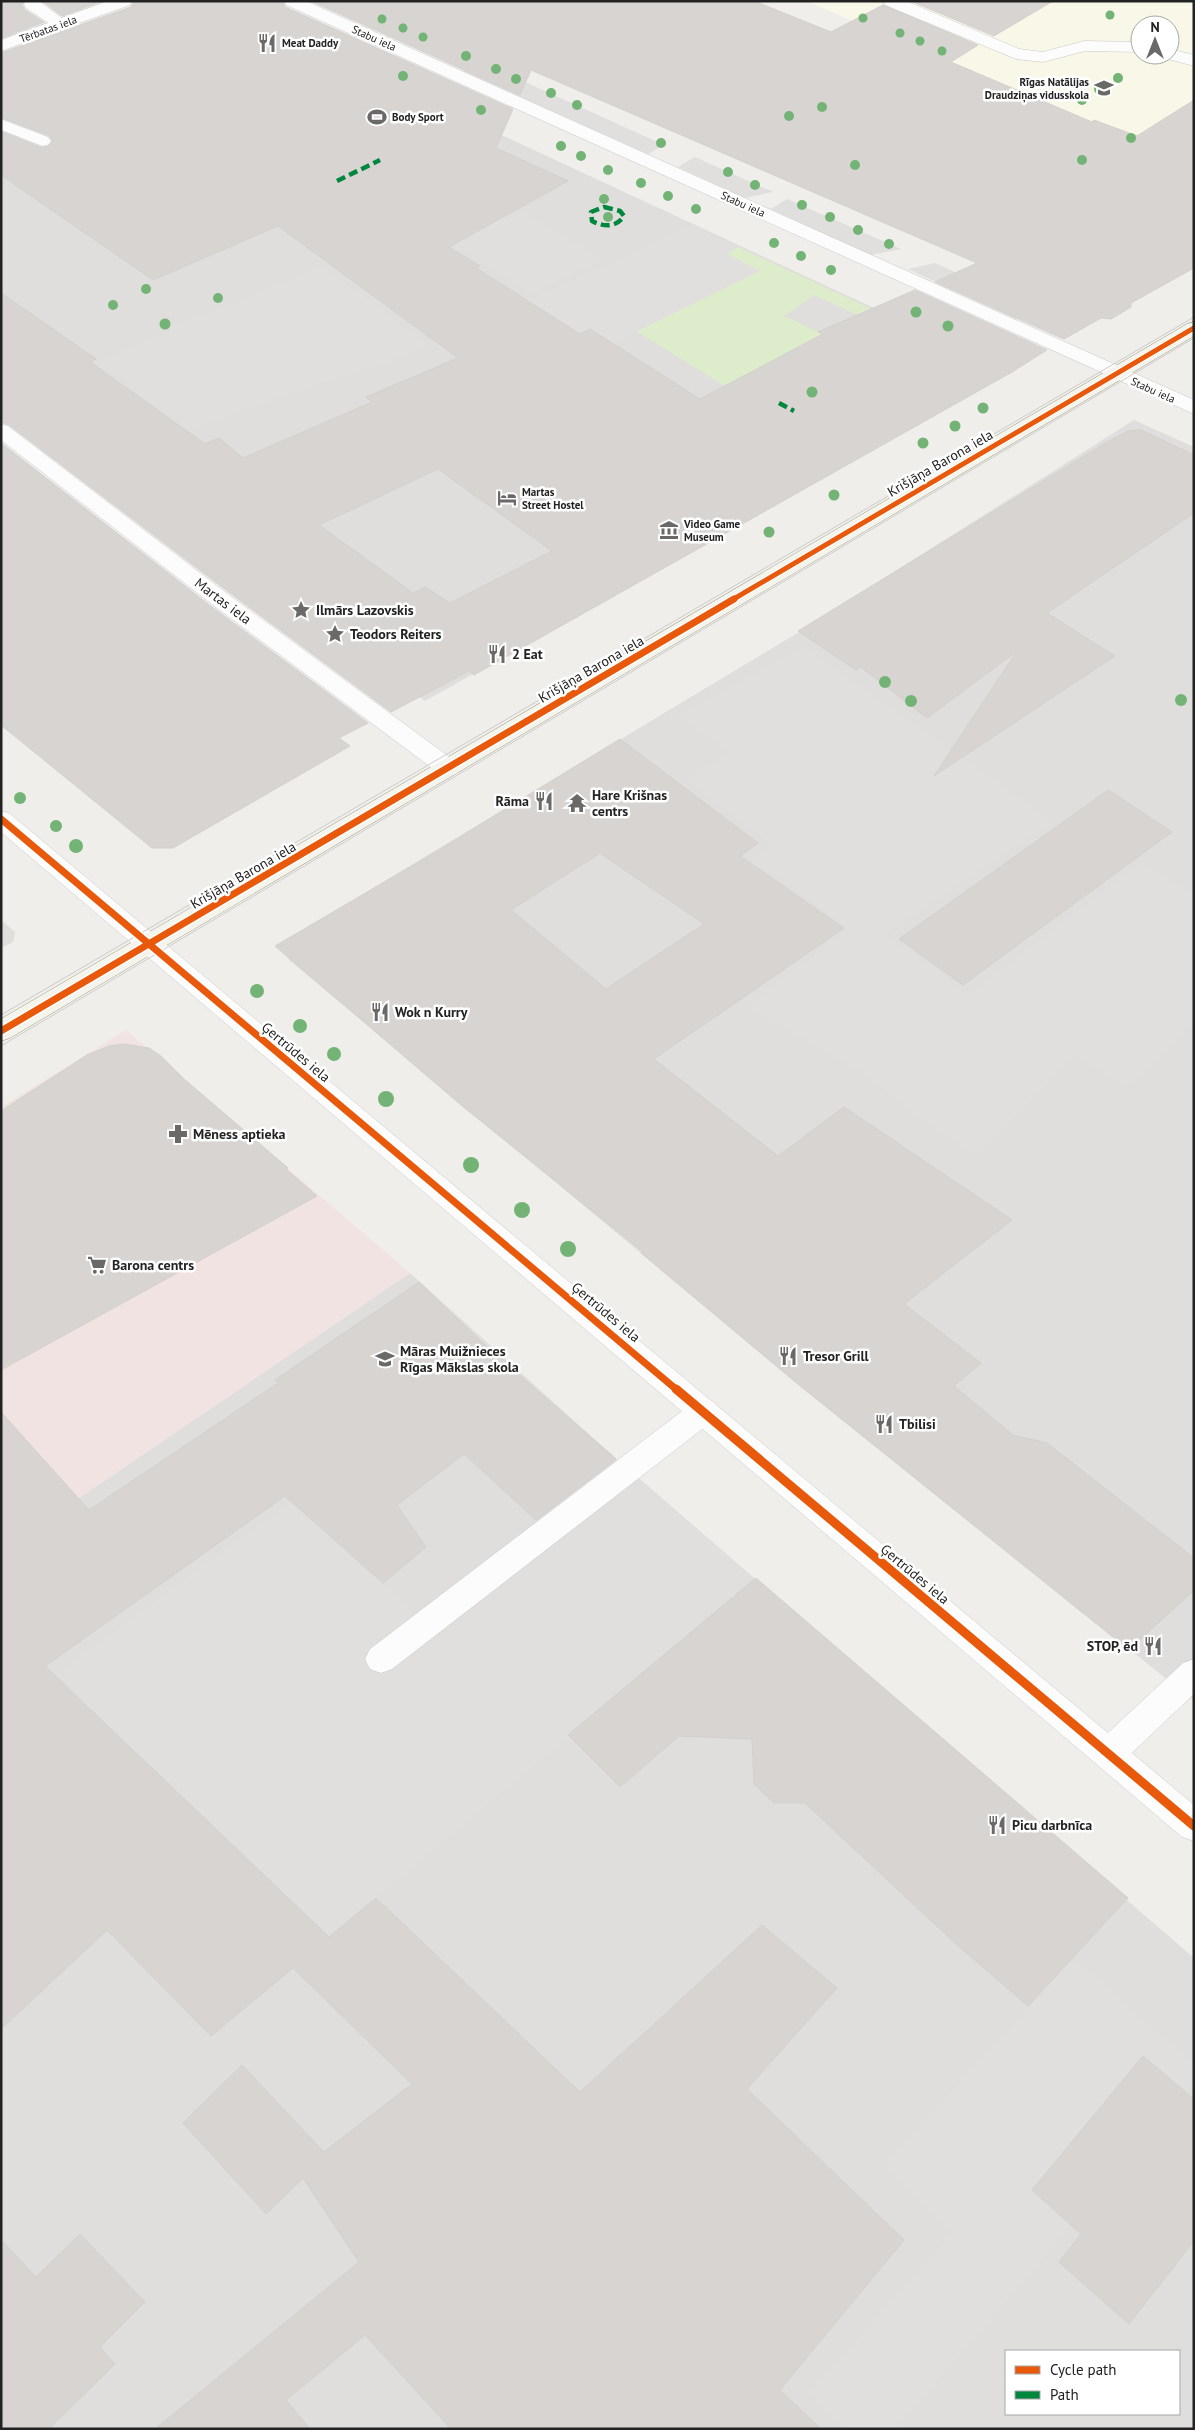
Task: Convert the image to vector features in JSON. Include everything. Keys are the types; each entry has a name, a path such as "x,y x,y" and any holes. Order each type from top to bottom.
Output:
{"street":[{"name":"Tērbatas iela","path":"1,46 124,1"},
{"name":"Stabu iela","path":"292,1 1194,408"},
{"path":"891,1 1016,54 1043,57 1084,46 1130,46"},
{"path":"32,4 62,24"},
{"path":"1180,57 1194,61"},
{"path":"2,124 42,141"},
{"name":"Krišjāņa Barona iela","path":"1,1031 1194,328"},
{"name":"Martas iela","path":"1,430 217,597 448,768"},
{"name":"Ģertrūdes iela","path":"1,819 1194,1826"},
{"path":"381,1659 704,1411"},
{"path":"1108,1754 1194,1673"}],"shaded area":[{"path":"213,1 1012,372 425,701 1,384 1,74"},
{"name":"Rīgas Natālijas Draudziņas vidusskola","path":"806,1 1194,1 1194,164 1175,150 1138,135 1115,130 1094,120 1092,122"},
{"path":"481,62 664,145 648,154 463,71"},
{"path":"695,157 773,192 745,198 678,167"},
{"path":"787,199 901,249 871,255 771,209"},
{"path":"503,201 603,259 534,294 435,235"},
{"path":"690,225 738,247 727,254 760,271 613,343 590,329 564,342 525,301 644,249"},
{"path":"935,263 1044,312 1016,319 908,269"},
{"path":"321,266 428,344 391,361 187,430 98,363 197,315 201,317"},
{"path":"1134,420 1194,447 1194,1701 799,1385 289,960 288,953 290,938 799,632"},
{"path":"803,647 1052,821 885,934 968,994 1140,864 1194,894 1194,1019 1131,1088 1074,1055 977,1156 924,1121 858,1070 747,1006 848,928 754,860 771,844 686,780 731,752 679,716"},
{"path":"1,920 15,932 13,942 1,948"},
{"path":"126,1030 410,1273 1,1551 1,1107"},
{"path":"410,1273 620,1462 1194,1958 1194,2429 1,2429 1,1551"},
{"path":"620,1462 755,1579 328,1938 54,1676 291,1502 415,1614"},
{"path":"1074,1959 1194,2065 1194,2084 895,2429 845,2429 811,2392 953,2232 885,2163"}],"green space":[{"path":"738,247 872,309 858,315 814,295 784,316 823,334 725,386 636,331 759,271 727,254"}],"building":[{"path":"1,1 24,1 22,5 25,10 44,22 1,38"},
{"path":"42,1 102,1 62,16"},
{"path":"134,1 282,1 285,7 513,109 496,148 568,181 449,247 480,266 476,268 580,334 590,329 700,399 823,334 818,332 915,290 1047,350 1012,372 474,675 469,671 391,712 226,590 9,425 1,422 1,293 96,359 90,362 205,444 219,438 243,458 372,402 366,397 458,358 278,226 153,280 1,175 1,132 41,148 48,147 53,141 49,135 1,117 1,53 131,7","holes":["438,469 552,551 450,603 425,587 413,593 319,525"]},
{"path":"311,1 754,1 831,32 883,5 978,45 951,62 1092,122 1094,120 1137,136 1194,100 1194,268 1131,303 1131,307 1111,319 1101,318 1064,339 935,282 977,263 531,70 520,95"},
{"path":"911,1 1053,1 994,36"},
{"path":"1141,430 1194,455 1194,513 1047,613 1115,656 934,776 1017,651 927,718 861,667 856,670 798,631 1107,442 1128,431"},
{"path":"1,443 208,604 368,723 339,738 350,746 173,848 152,848 1,725"},
{"path":"620,739 758,843 740,856 844,928 654,1059 778,1156 844,1107 1012,1220 904,1304 981,1363 954,1386 1013,1435 1047,1443 1194,1558 1194,1590 1129,1650 799,1385 641,1253 643,1252 461,1105 275,946 422,860","holes":["600,853 704,924 606,989 511,910"]},
{"path":"1108,790 1172,832 963,985 899,939"},
{"name":"Barona centrs","path":"124,1044 149,1048 161,1056 183,1078 288,1168 286,1169 317,1196 1,1370 1,1111 87,1055 109,1046"},
{"path":"419,1282 489,1349 518,1370 516,1372 616,1459 536,1520 464,1454 397,1505 426,1547 383,1583 285,1496 45,1666 329,1937 376,1898 580,2092 762,1925 837,1988 747,2089 904,2240 780,2390 821,2429 451,2429 365,2335 286,2400 310,2429 155,2429 359,2262 303,2178 266,2214 183,2123 242,2065 324,2152 412,2084 293,1968 211,2036 107,1930 1,2029 1,1412 89,1510 278,1383 275,1380"},
{"path":"756,1578 1128,1898 1028,2006 956,1944 805,1803 774,1803 754,1784 752,1739 679,1736 620,1787 568,1735"},
{"path":"1143,2056 1194,2099 1194,2241 1129,2324 1059,2262 1081,2234 1032,2190"},
{"path":"80,2234 145,2302 100,2347 115,2364 49,2429 1,2429 1,2240 36,2277"}],"tram line":[{"path":"1,1015 1194,317"},
{"path":"1,1046 1194,338"}],"marked path":[{"path":"337,181 380,160"},
{"path":"604,207 620,211 624,216 618,223 610,225 592,221 591,212 604,207"},
{"path":"779,403 794,411"}],"cycle path":[{"path":"1,1031 1194,328"},
{"path":"1,819 1194,1826"}],"place":[{"name":"Meat Daddy","path":"267,43"},
{"name":"Rīgas Natālijas Draudziņas vidusskola","path":"1104,88"},
{"name":"Body Sport","path":"377,117"},
{"name":"Martas Street Hostel","path":"507,498"},
{"name":"Video Game Museum","path":"669,530"},
{"name":"Ilmārs Lazovskis","path":"301,610"},
{"name":"Teodors Reiters","path":"335,634"},
{"name":"2 Eat","path":"497,654"},
{"name":"Rāma","path":"544,801"},
{"name":"Hare Krišnas centrs","path":"577,803"},
{"name":"Wok n Kurry","path":"380,1012"},
{"name":"Mēness aptieka","path":"178,1134"},
{"name":"Barona centrs","path":"97,1265"},
{"name":"Tresor Grill","path":"788,1356"},
{"name":"Māras Muižnieces Rīgas Mākslas skola","path":"385,1359"},
{"name":"Tbilisi","path":"884,1424"},
{"name":"STOP, ēd","path":"1153,1646"},
{"name":"Picu darbnīca","path":"997,1825"}]}
